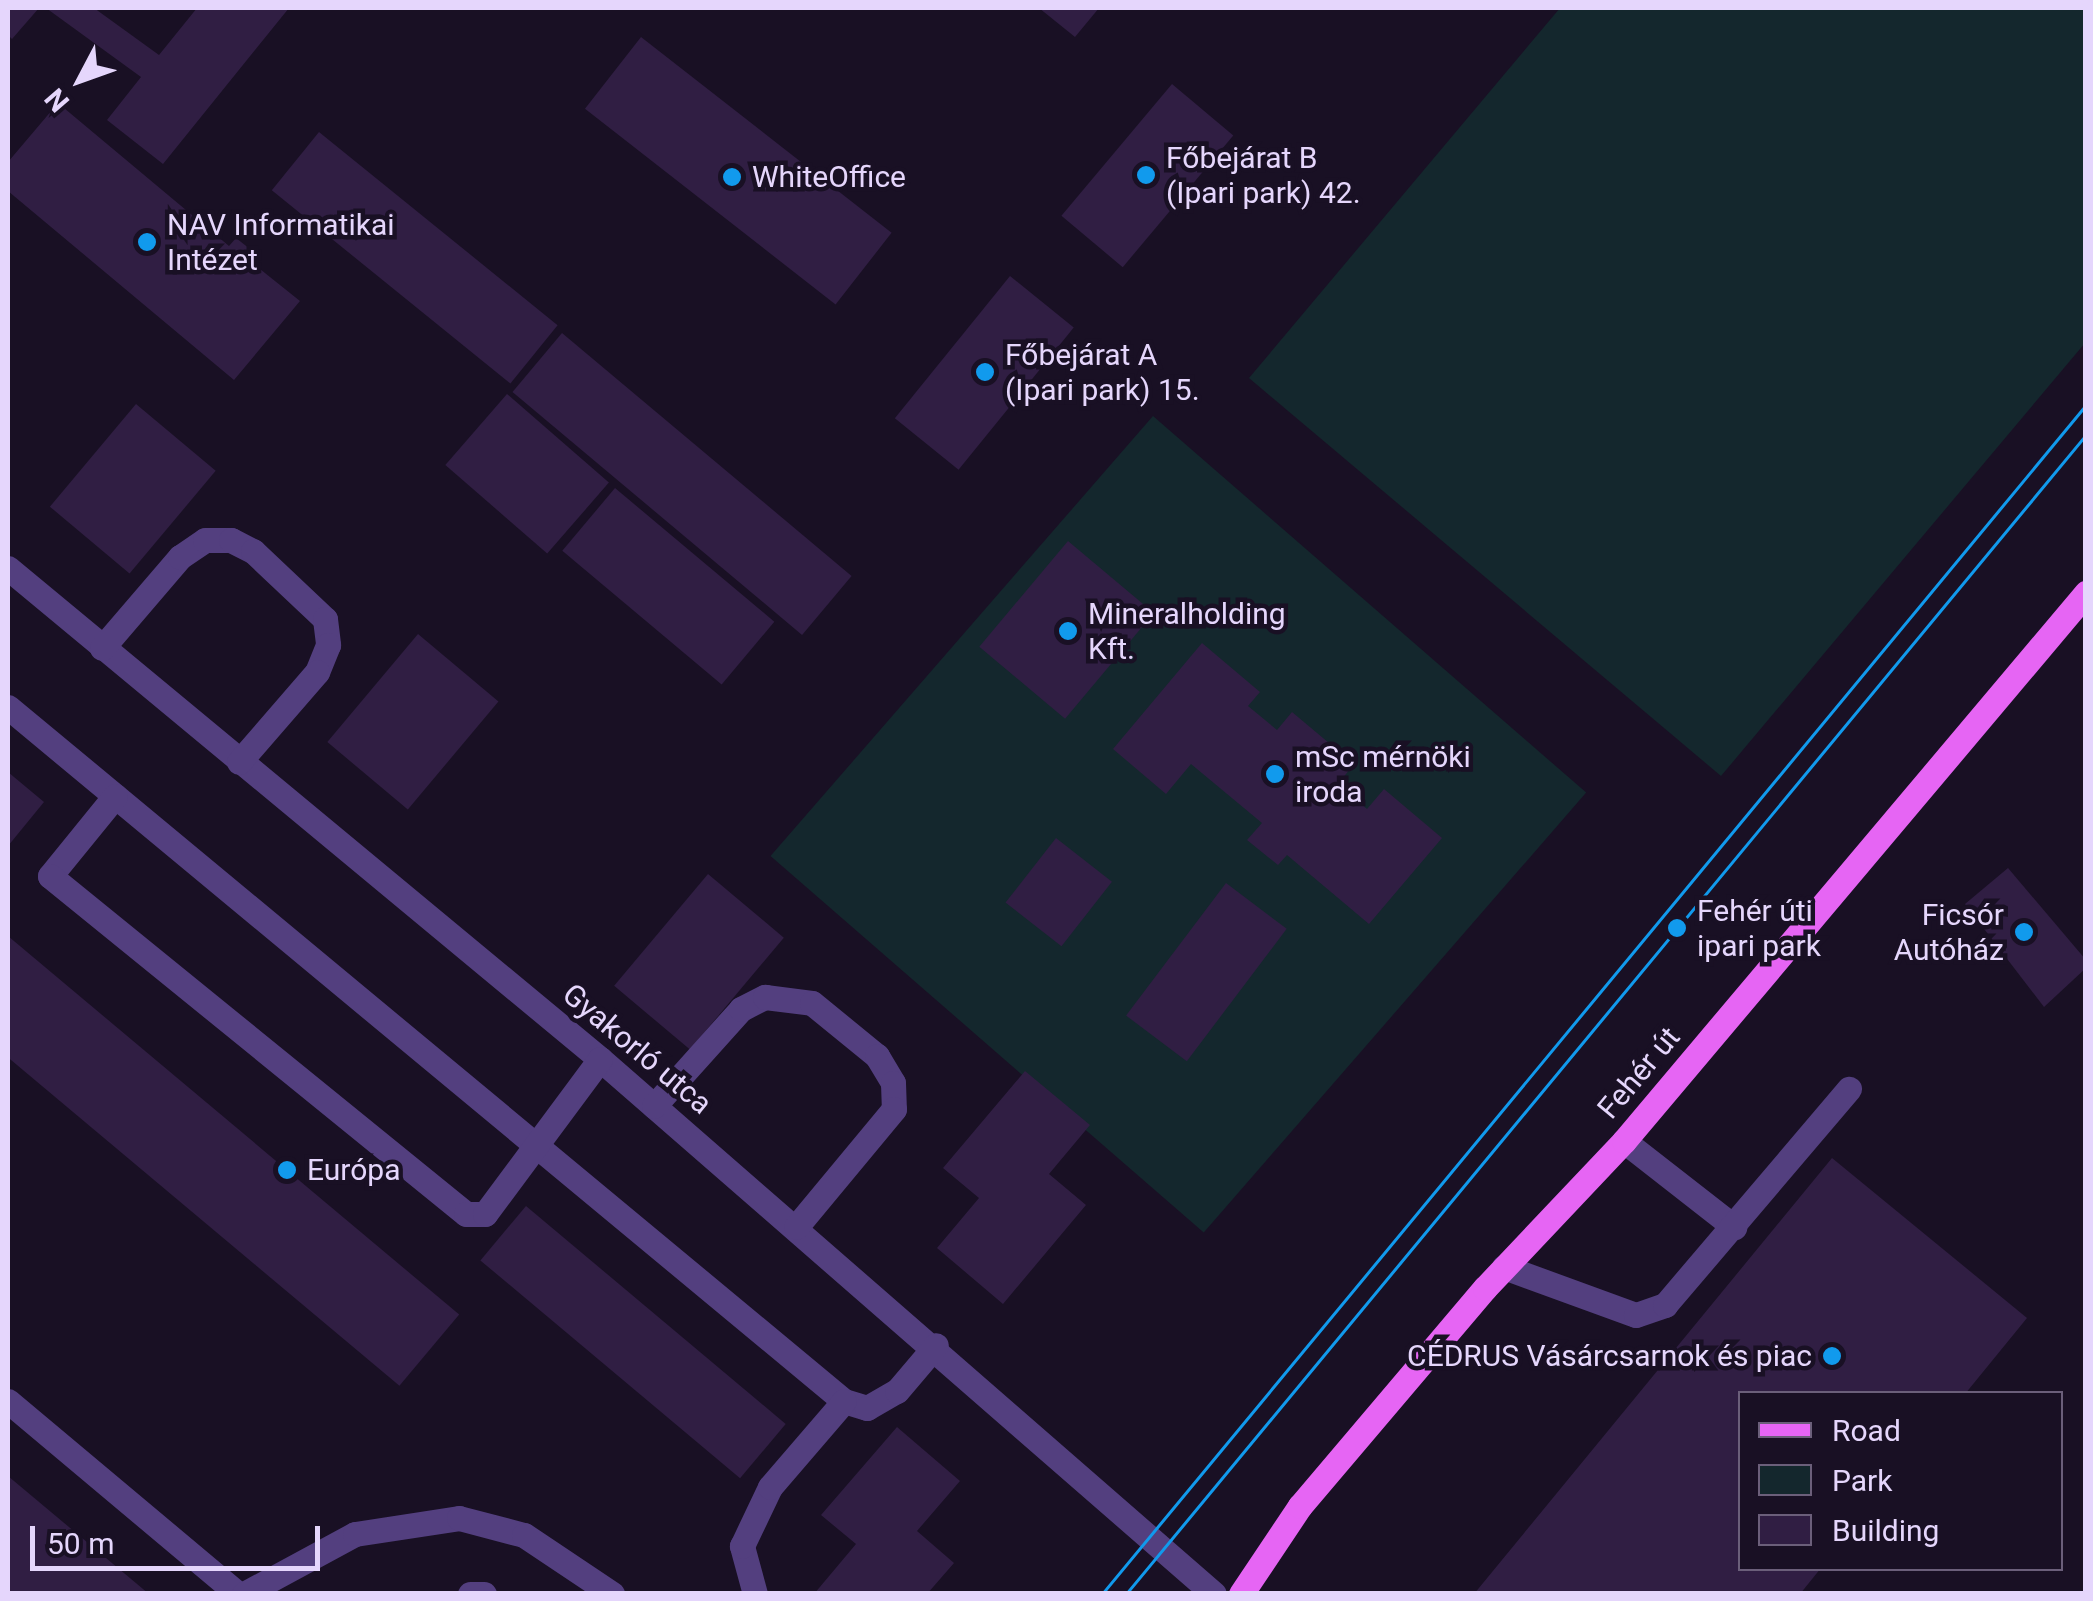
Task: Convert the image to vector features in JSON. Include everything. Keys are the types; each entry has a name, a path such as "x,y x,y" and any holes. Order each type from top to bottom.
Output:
{"main road":[{"name":"Fehér út","path":"1241,1594 1300,1506 1504,1267 1624,1141 2086,593"}],"street":[{"path":"102,648 180,557 204,540 232,540 266,562 326,619 328,644 317,672 239,762"},
{"name":"Gyakorló utca","path":"8,568 600,1059 936,1346 1214,1594"},
{"path":"8,706 844,1401 867,1408 897,1390 936,1346"},
{"path":"114,796 50,876 466,1214 485,1214 600,1059"},
{"path":"654,1106 742,1009 765,997 812,1003 877,1056 892,1084 894,1109 796,1227"},
{"path":"1504,1267 1636,1315 1665,1305 1849,1089"},
{"path":"1624,1141 1734,1227"},
{"path":"8,1401 241,1594 355,1534 405,1521 459,1518 538,1542 612,1594"},
{"path":"755,1594 742,1546 770,1487 844,1401"},
{"path":"470,1594 484,1594"}],"green space":[{"path":"1560,8 2085,8 2085,343 1721,776 1249,378"},
{"path":"1153,416 1586,793 1204,1233 771,856"}],"building":[{"path":"8,8 39,8 12,39 8,35"},
{"path":"46,8 94,8 159,55 197,8 289,8 163,164 107,120 141,77"},
{"path":"1039,8 1099,8 1075,37"},
{"path":"641,37 892,233 836,304 585,109"},
{"name":"Főbejárat B (Ipari park) 42.","path":"1172,84 1233,135 1123,267 1061,216"},
{"name":"NAV Informatikai Intézet","path":"58,103 229,246 236,238 250,249 245,257 300,301 234,380 8,191 8,162"},
{"path":"319,132 558,325 510,383 272,190"},
{"name":"Főbejárat A (Ipari park) 15.","path":"1010,276 1074,328 959,470 895,418"},
{"path":"562,333 852,576 802,635 513,392"},
{"path":"507,394 609,483 547,554 445,465"},
{"path":"136,404 216,471 130,573 50,507"},
{"path":"615,488 774,622 722,685 562,551"},
{"name":"Mineralholding Kft.","path":"1068,541 1154,613 1065,719 979,647"},
{"path":"418,634 498,701 408,810 327,742"},
{"name":"mSc mérnöki iroda","path":"1202,643 1260,692 1248,706 1277,730 1292,712 1354,764 1338,784 1367,809 1384,789 1442,838 1369,924 1287,855 1278,865 1247,840 1262,823 1191,764 1166,794 1113,749"},
{"path":"8,772 44,802 8,846"},
{"path":"1056,838 1112,882 1061,946 1006,903"},
{"name":"Ficsór Autóház","path":"2008,868 2086,960 2086,968 2044,1007 1965,904"},
{"path":"708,874 784,938 690,1049 614,986"},
{"path":"1226,883 1287,929 1187,1061 1126,1016"},
{"path":"8,936 459,1315 399,1386 8,1057"},
{"path":"1025,1071 1090,1125 1049,1174 1086,1205 1003,1304 937,1248 979,1198 943,1168"},
{"name":"CÉDRUS Vásárcsarnok és piac","path":"1832,1158 2027,1318 1967,1391 1738,1391 1738,1571 1819,1571 1800,1594 1474,1594"},
{"path":"526,1206 786,1424 740,1478 480,1260"},
{"path":"897,1427 960,1481 917,1531 954,1563 927,1594 814,1594 856,1544 821,1515"},
{"path":"8,1476 149,1594 8,1594"}],"tram line":[{"path":"1102,1594 2086,405"},
{"path":"1126,1594 2086,435"}],"place":[{"name":"Főbejárat B (Ipari park) 42.","path":"1146,175"},
{"name":"WhiteOffice","path":"732,177"},
{"name":"NAV Informatikai Intézet","path":"147,242"},
{"name":"Főbejárat A (Ipari park) 15.","path":"985,372"},
{"name":"Mineralholding Kft.","path":"1068,631"},
{"name":"mSc mérnöki iroda","path":"1275,774"},
{"name":"Fehér úti ipari park","path":"1677,928"},
{"name":"Ficsór Autóház","path":"2024,932"},
{"name":"Európa","path":"287,1170"},
{"name":"CÉDRUS Vásárcsarnok és piac","path":"1832,1356"}]}
